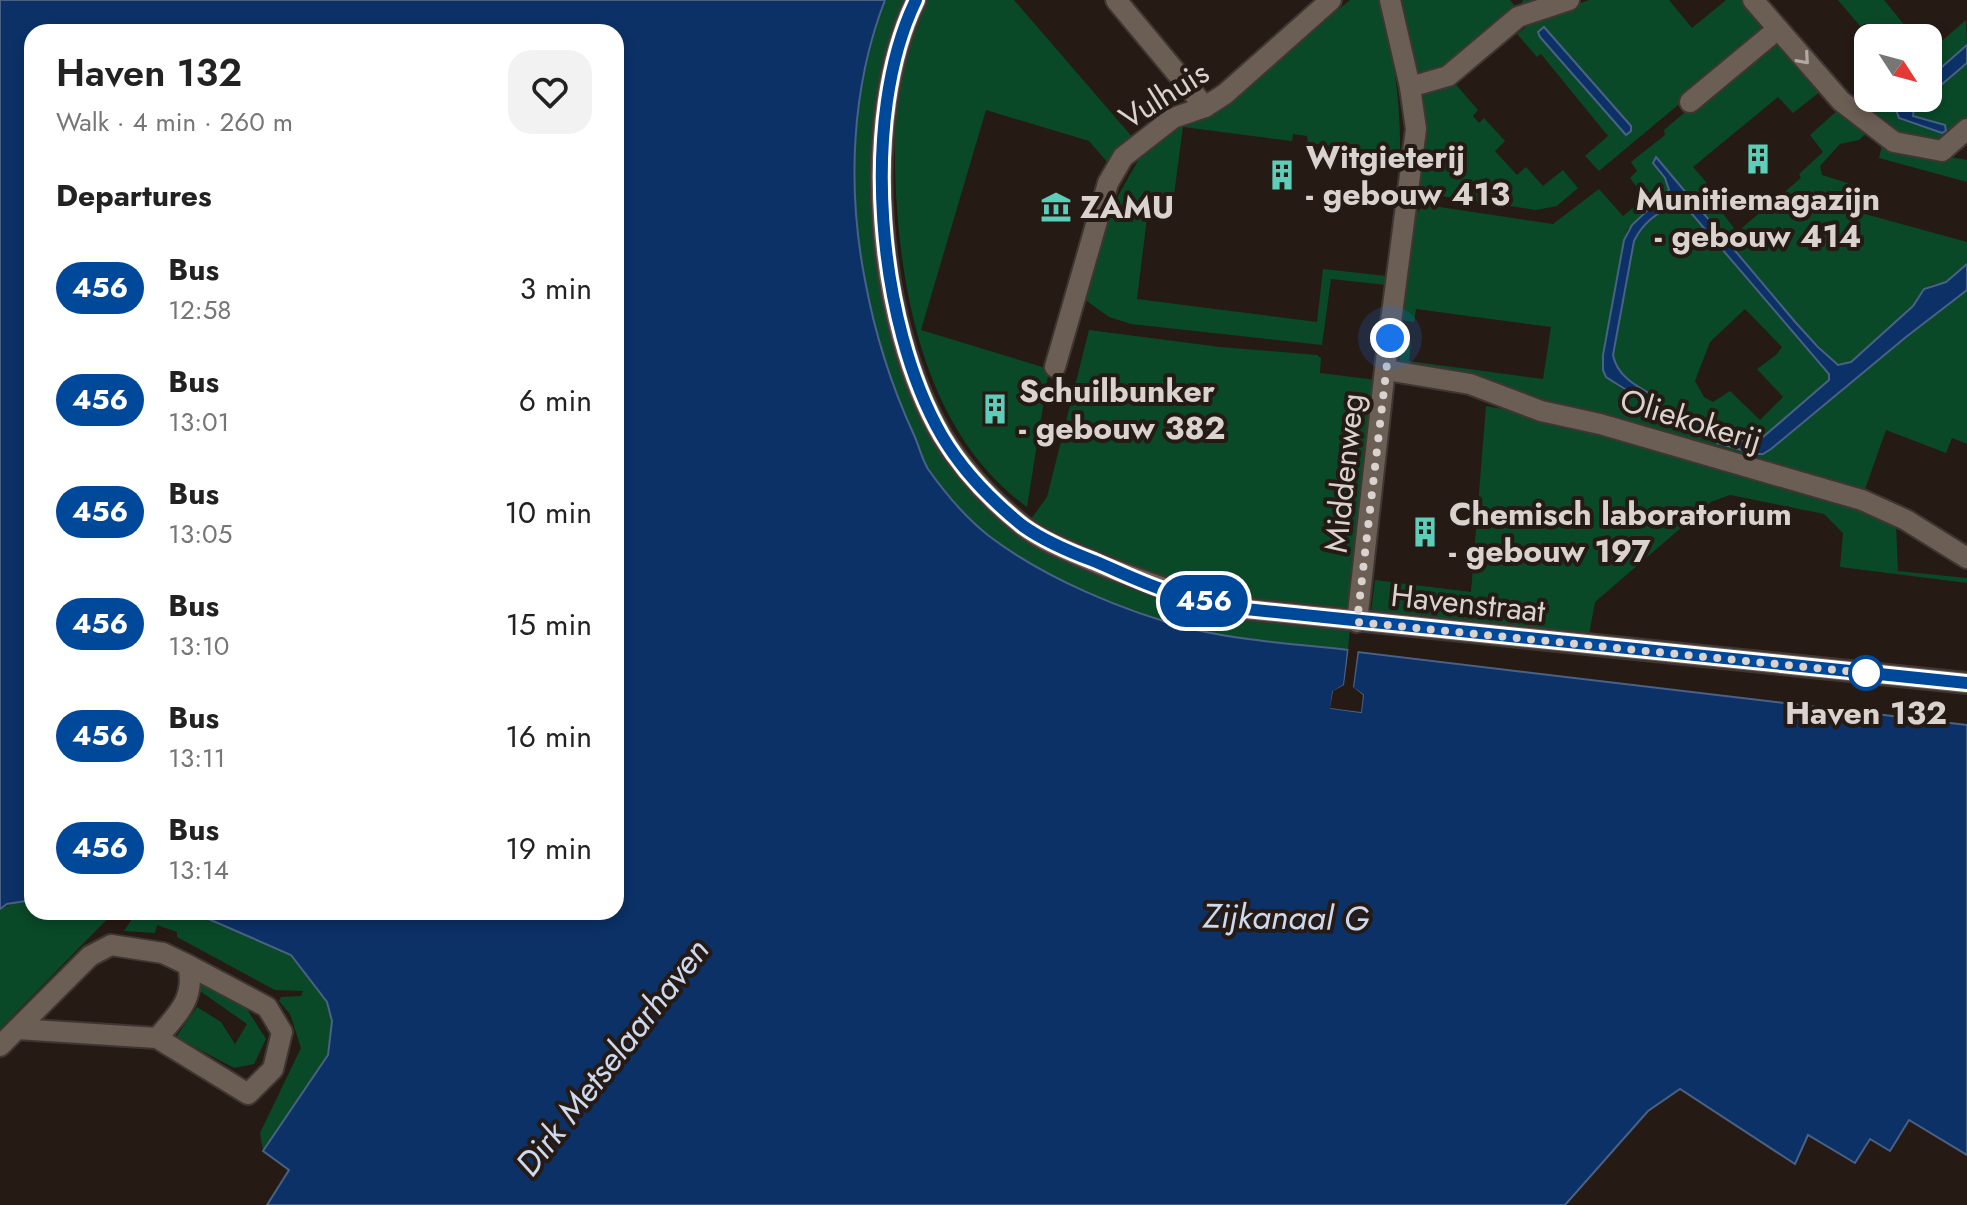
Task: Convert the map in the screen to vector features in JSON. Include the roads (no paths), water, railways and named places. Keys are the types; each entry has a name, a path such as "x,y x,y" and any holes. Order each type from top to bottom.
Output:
{"street":[{"name":"Havenstraat","path":"916,0 898,47 885,102 881,157 889,277 909,355 925,401 942,436 988,495 1026,528 1068,551 1166,591 1226,607 1967,683"},
{"path":"1116,0 1205,107"},
{"name":"Vulhuis","path":"1055,367 1108,183 1123,157 1173,118 1205,107 1225,94 1331,0"},
{"name":"Middenweg","path":"1357,622 1416,129 1410,87 1390,0"},
{"path":"1410,87 1448,76 1518,17 1569,0"},
{"path":"1753,0 1841,101 1894,142 1942,151 1967,129"},
{"path":"1690,102 1778,29"},
{"name":"Oliekokerij","path":"1386,370 1470,384 1541,411 1600,424 1862,500 1906,520 1967,558"},
{"path":"0,1046 17,1029 90,956 111,945 163,953 188,965 267,1007 282,1032 273,1069 248,1094 157,1038 17,1029"},
{"path":"157,1038 182,1010 192,982 188,965"}],"water":[{"path":"0,0 885,0 865,68 854,174 859,245 869,300 891,378 928,469 972,521 1011,551 1086,592 1166,622 1270,642 1348,650 1344,685 1333,692 1331,708 1361,712 1363,695 1353,688 1358,652 1967,725 1967,1155 1909,1120 1890,1151 1870,1139 1855,1163 1808,1135 1795,1164 1680,1089 1648,1111 1565,1205 267,1205 289,1170 263,1151 328,1055 332,1021 327,1002 291,955 211,920 624,920 624,24 24,24 24,901 7,904 0,909"},
{"path":"1544,27 1631,126 1631,131 1626,135 1540,37 1538,32"},
{"path":"1967,45 1967,63 1942,84 1942,67"},
{"path":"1897,112 1914,112 1913,116 1945,125 1946,131 1942,133 1899,118"},
{"path":"1656,157 1796,323 1838,365 1851,362 1913,306 1924,289 1946,282 1967,264 1967,290 1763,454 1717,443 1683,423 1689,416 1714,434 1755,444 1829,380 1829,374 1680,200 1648,222 1634,241 1613,355 1624,375 1656,397 1650,405 1606,377 1603,355 1624,240 1632,225 1669,190 1665,178 1653,163"}],"place":[{"name":"Munitiemagazijn - gebouw 414","path":"1758,159"},
{"name":"Witgieterij - gebouw 413","path":"1282,175"},
{"name":"ZAMU","path":"1056,207"},
{"name":"Schuilbunker - gebouw 382","path":"995,409"},
{"name":"Chemisch laboratorium - gebouw 197","path":"1425,532"},
{"name":"Haven 132","path":"1866,673"}],"water label":[{"name":"Zijkanaal G","path":"1286,917"},
{"name":"Dirk Metselaarhaven","path":"612,1057"}]}
